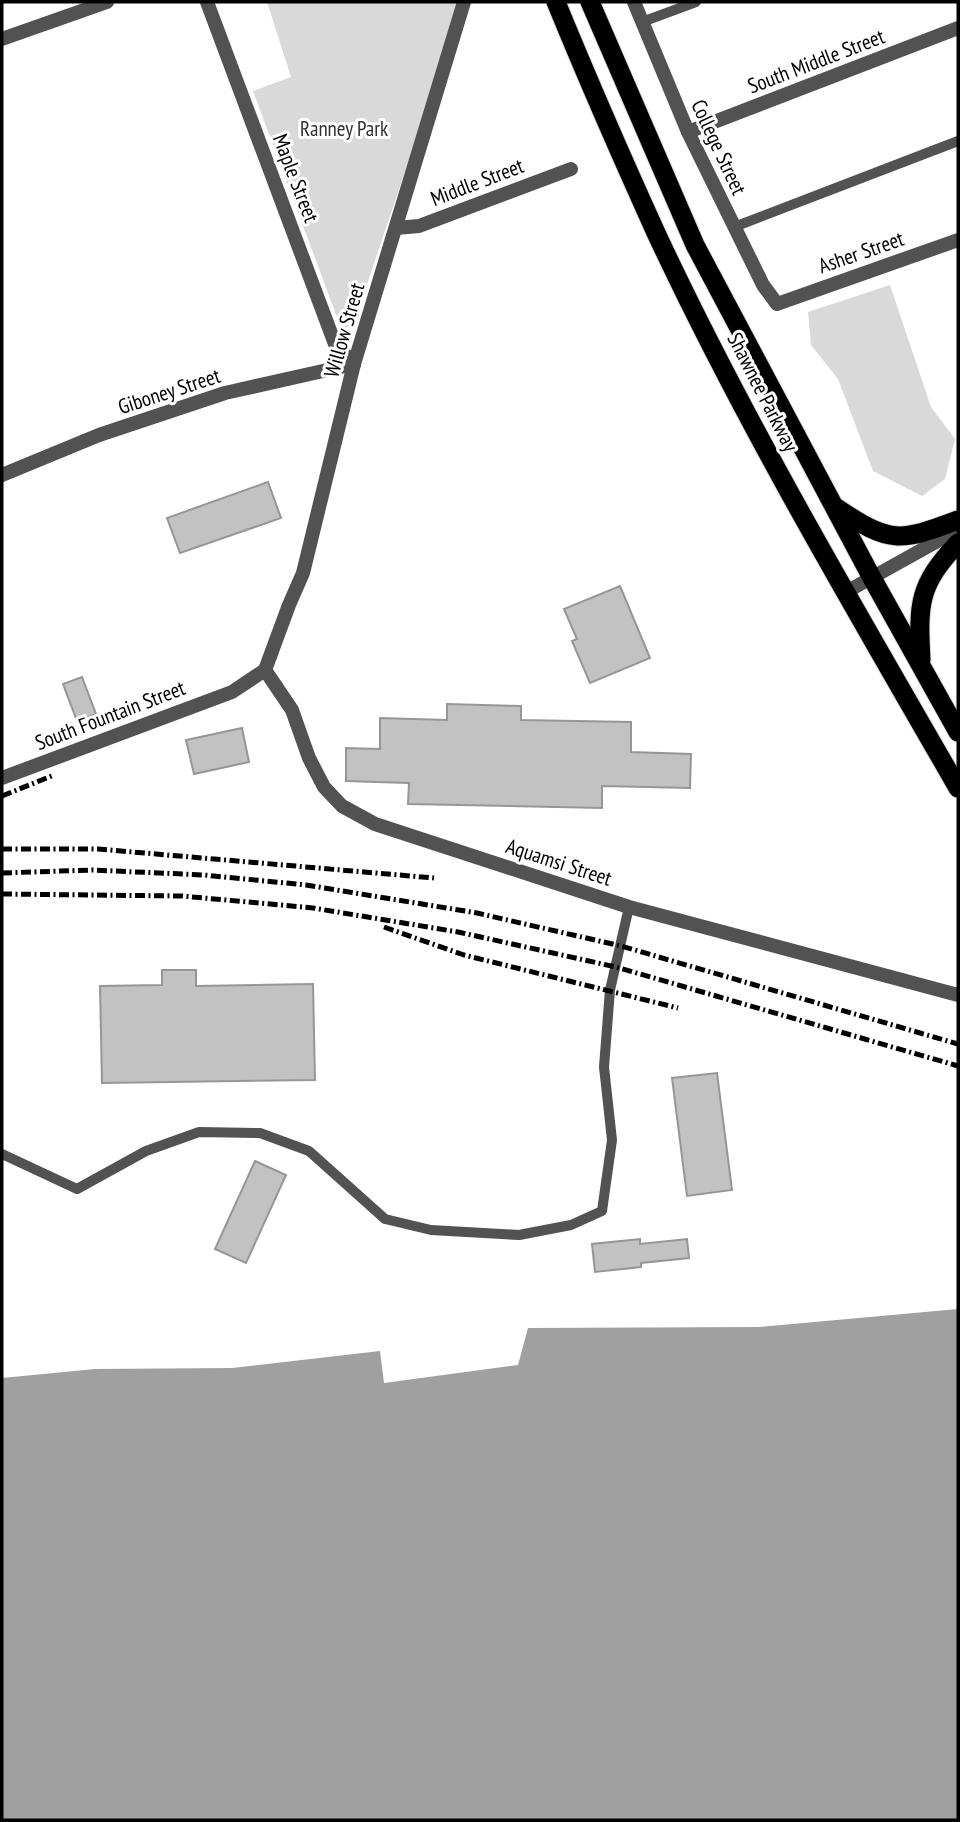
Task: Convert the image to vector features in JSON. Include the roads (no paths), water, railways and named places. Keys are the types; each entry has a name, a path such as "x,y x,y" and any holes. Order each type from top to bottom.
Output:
{"highway":[{"name":"Shawnee Parkway","path":"556,2 658,236 777,470 958,788"},
{"name":"Shawnee Parkway","path":"590,2 695,245 872,578 958,732"},
{"path":"833,505 865,527 892,536 915,536 958,521"},
{"path":"921,664 919,621 923,590 951,540"}],"street":[{"path":"2,39 107,2"},
{"name":"Maple Street","path":"207,2 335,344 354,364"},
{"name":"Willow Street","path":"265,670 303,573 354,364 464,2"},
{"name":"College Street","path":"634,2 688,132 763,285 778,304"},
{"name":"South Middle Street","path":"688,132 958,28"},
{"name":"Middle Street","path":"396,228 419,226 571,169"},
{"name":"Asher Street","path":"778,304 958,240"},
{"name":"Giboney Street","path":"2,475 99,435 225,393 354,364"},
{"path":"951,540 958,521"},
{"path":"846,592 951,540 958,534"},
{"name":"South Fountain Street","path":"2,778 232,692 265,670"},
{"name":"Aquamsi Street","path":"265,670 292,710 309,758 324,787 342,806 375,824 629,907 958,995"}],"lane":[{"path":"642,22 696,2"},
{"path":"734,227 958,141"},
{"path":"2,1154 77,1189 146,1151 199,1132 260,1133 309,1151 385,1219 431,1230 519,1235 571,1225 602,1211 612,1140 604,1067 610,990 629,907"}],"railway":[{"path":"2,796 54,775"},
{"path":"2,849 98,849 434,878"},
{"path":"2,873 93,870 204,875 306,885 477,913 621,946 958,1044"},
{"path":"2,894 182,896 313,908 458,932 616,967 958,1066"},
{"path":"384,927 464,955 678,1008"}],"park label":[{"name":"Ranney Park","path":"344,128"}]}
